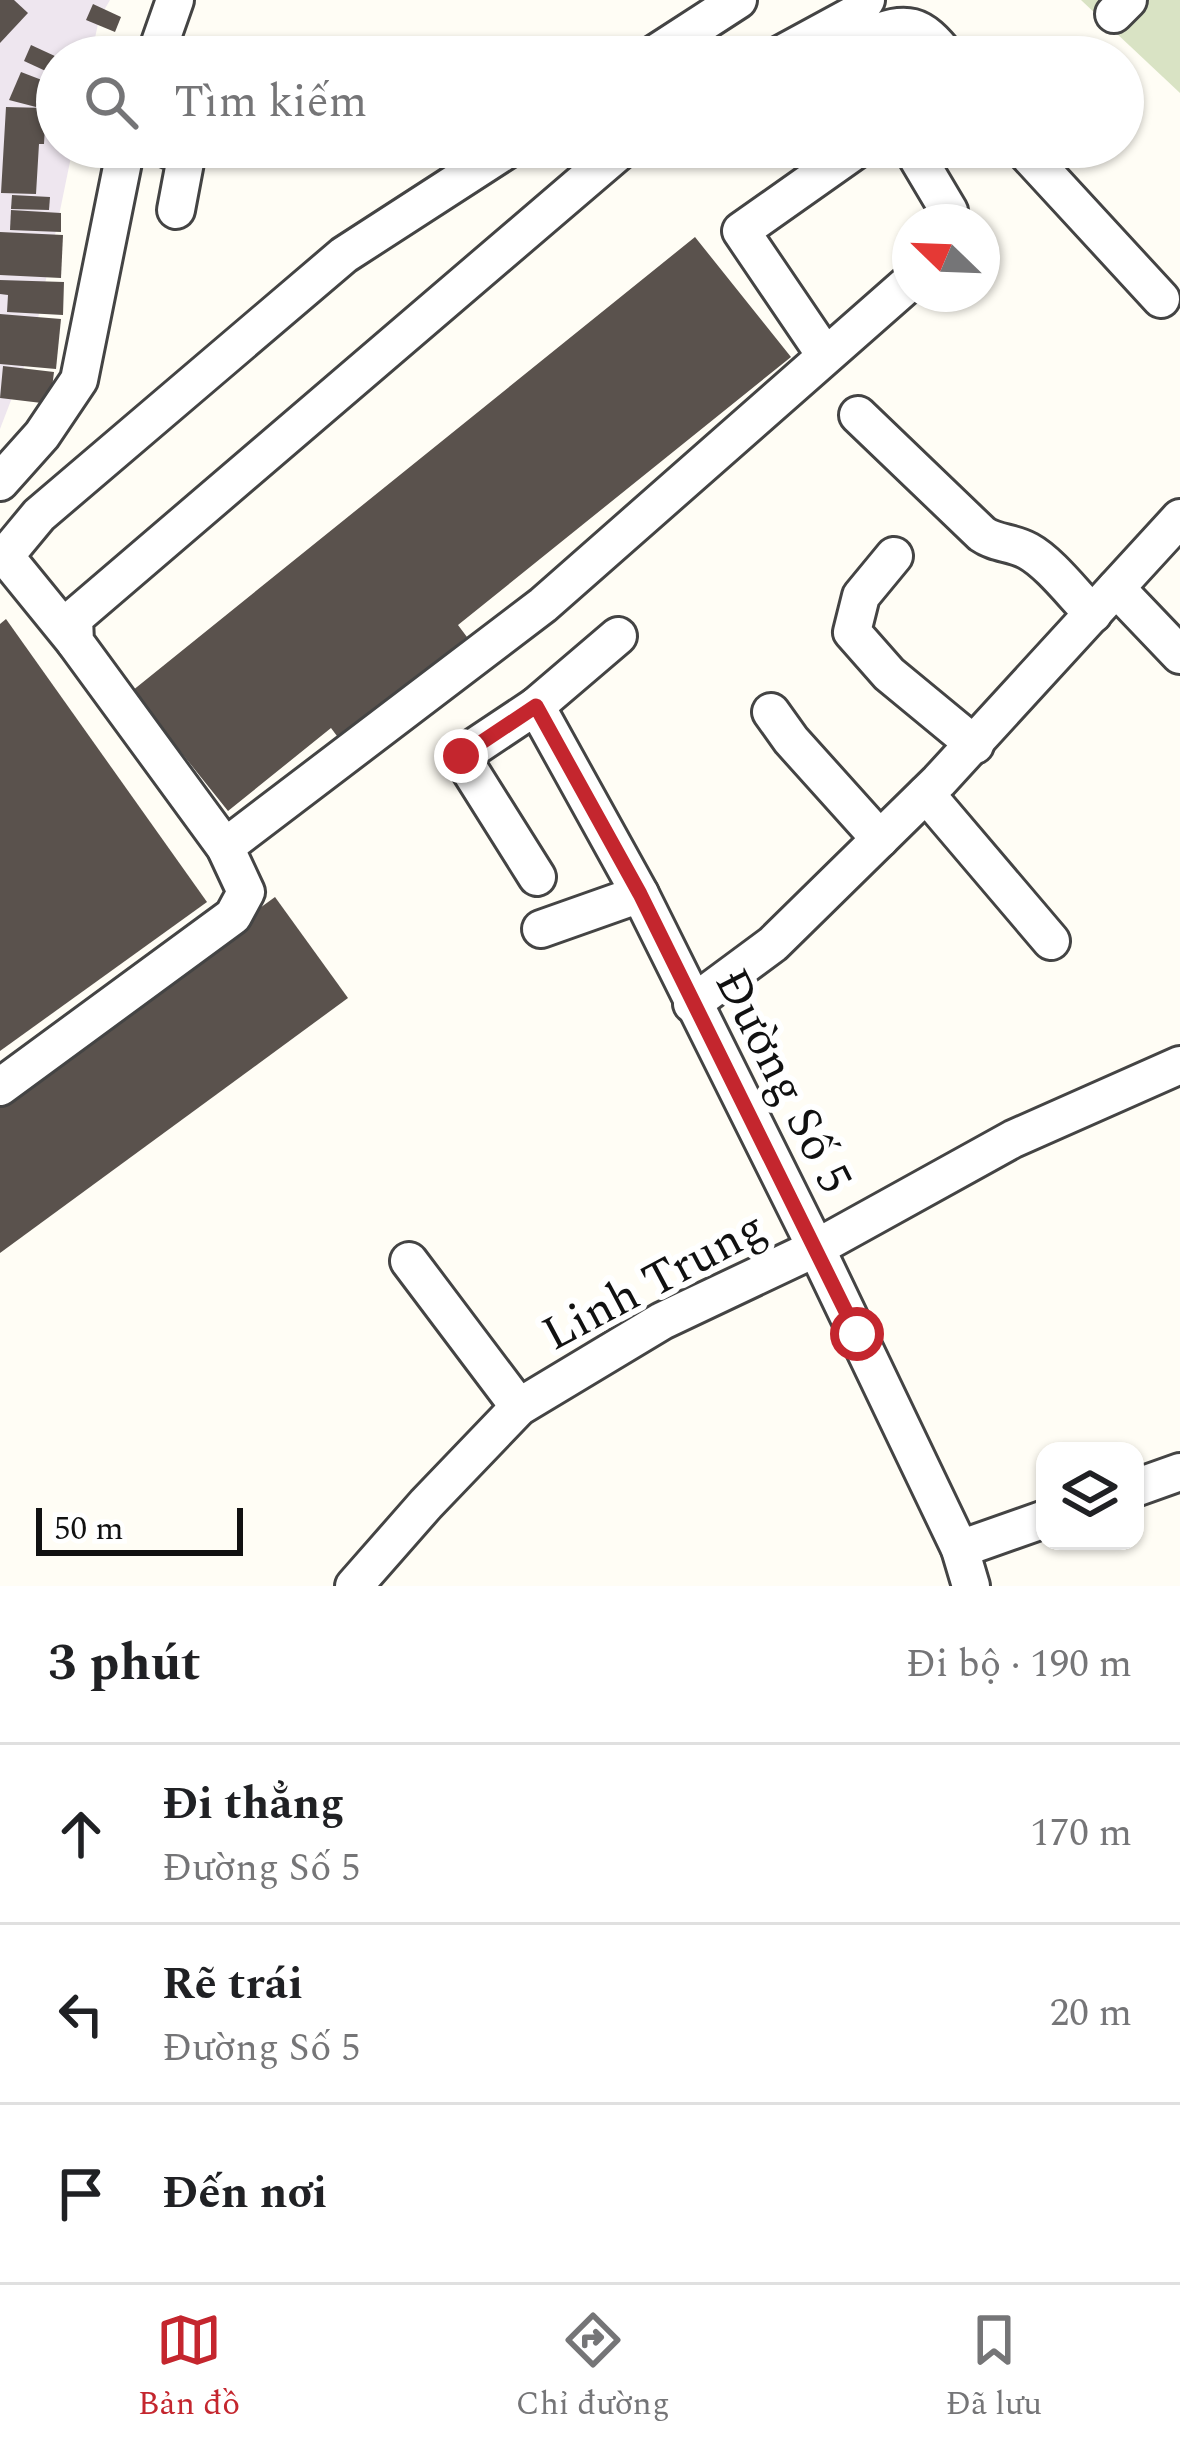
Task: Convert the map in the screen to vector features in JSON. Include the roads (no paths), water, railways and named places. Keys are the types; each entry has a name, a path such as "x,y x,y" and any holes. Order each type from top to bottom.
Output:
{"street":[{"path":"162,36 175,0"},
{"path":"682,36 738,0"},
{"path":"868,27 913,26 928,36"},
{"path":"0,482 42,435 79,380 122,168"},
{"path":"176,210 184,168"},
{"path":"0,1087 233,916 246,892 225,847 75,642 5,556 39,515 344,255 479,168"},
{"path":"75,642 74,618 599,168"},
{"path":"825,356 741,232 831,168"},
{"path":"923,168 945,204"},
{"path":"1040,168 1161,299"},
{"path":"225,847 543,605 892,298"},
{"path":"858,416 994,543 1030,551 1180,655"},
{"path":"692,1004 773,944 926,794 1177,526"},
{"path":"894,556 861,596 852,632 889,674 975,745"},
{"path":"536,877 461,756 536,706 618,636"},
{"name":"Đường Số 5","path":"536,706 640,894 816,1248 960,1549 971,1586"},
{"path":"771,712 880,839"},
{"path":"926,794 1051,941"},
{"path":"541,929 640,894"},
{"name":"Linh Trung","path":"354,1586 519,1407 662,1321 816,1248 1013,1139 1180,1065"},
{"path":"409,1261 519,1407"},
{"path":"1144,1485 1180,1472"},
{"path":"960,1549 1036,1522"}]}
